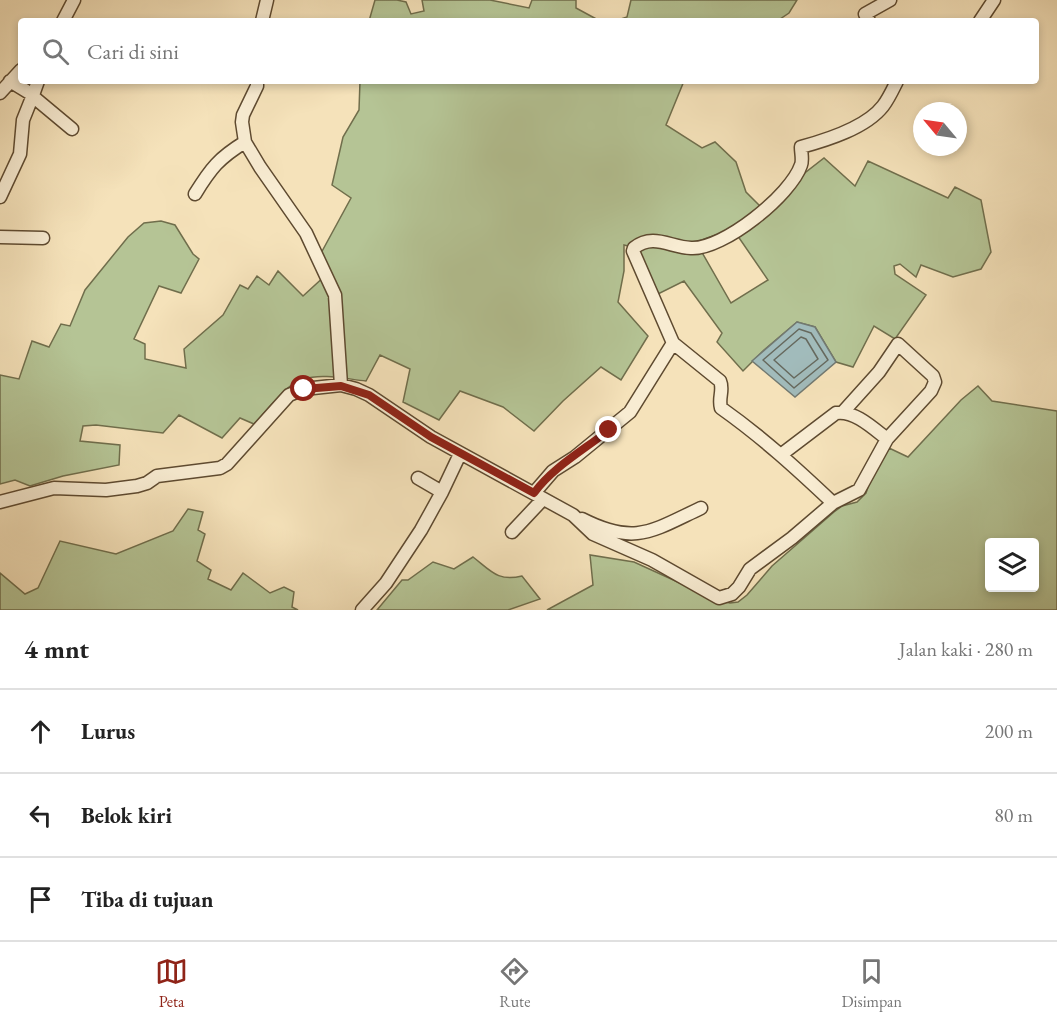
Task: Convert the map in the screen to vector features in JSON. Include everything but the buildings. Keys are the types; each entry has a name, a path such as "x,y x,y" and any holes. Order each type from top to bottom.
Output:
{"street":[{"path":"65,18 74,0"},
{"path":"263,18 267,0"},
{"path":"867,18 865,14 890,0"},
{"path":"982,18 994,0"},
{"path":"0,93 18,73"},
{"path":"10,81 33,95 72,129"},
{"path":"0,197 20,154 23,120 37,84"},
{"path":"257,84 242,122 245,142 306,233 335,295 341,386"},
{"path":"833,503 782,454 721,408 720,381 673,343 633,251 634,248 653,240 692,249 732,235 762,213 796,176 802,163 801,147 826,140 863,122 884,105 895,84"},
{"path":"195,194 211,169 225,154 245,142"},
{"path":"0,237 43,238"},
{"path":"512,531 539,496 553,471 575,457 630,412 673,343"},
{"path":"573,515 593,534 652,560 718,598 724,598 739,587 750,569 792,538 833,503 859,490 887,439 931,392 935,382 933,376 898,344 879,372 843,412"},
{"path":"0,502 42,489 106,490 147,483 157,476 220,468 227,464 289,395 304,389 341,386 369,395 460,454 603,530 632,534 651,532 701,508"},
{"path":"782,454 836,413 843,412 862,421 887,439"},
{"path":"362,610 386,583 421,530 460,454"},
{"path":"418,478 442,492"}],"green space":[{"path":"375,0 406,2 411,14 424,11 422,0 490,0 529,8 532,0 576,0 576,8 594,18 370,18"},
{"path":"631,0 797,0 789,13 782,18 624,18 627,17"},
{"path":"360,84 683,84 666,125 702,148 715,142 736,162 746,192 761,207 824,158 855,186 868,161 948,198 955,187 981,200 991,252 981,269 953,277 921,265 916,277 900,264 894,266 895,274 926,295 895,339 874,326 853,367 836,362 815,327 797,322 743,371 717,342 722,333 684,281 656,295 632,247 624,245 624,271 618,302 648,336 621,380 601,367 534,431 503,407 460,391 439,420 403,402 410,369 380,355 366,381 326,376 303,379 290,386 254,424 240,418 222,438 179,415 163,433 96,425 83,426 80,441 120,445 119,465 63,476 30,486 15,480 0,484 0,375 19,379 32,341 49,347 61,324 70,326 85,290 128,237 144,223 161,221 175,225 193,254 199,259 181,293 159,286 134,339 145,344 145,359 186,368 184,349 223,315 240,285 248,289 257,276 269,285 278,271 303,296 327,274 320,255 351,198 332,185 343,137 359,110","holes":["733,229 768,280 731,303 696,242"]},
{"path":"978,386 992,401 1057,411 1057,610 547,610 593,585 590,555 634,562 715,599 730,603 738,602 772,566 834,512 842,506 857,502 866,493 874,469 889,448 908,457 961,400"},
{"path":"188,509 203,512 198,530 205,534 197,561 211,570 208,579 231,590 243,573 270,593 284,587 294,592 292,607 298,610 0,610 0,573 25,594 38,588 60,541 116,554 173,531"},
{"path":"473,557 495,574 507,578 522,576 540,599 508,610 377,610 402,580 408,580 433,562 454,569"}],"water":[{"path":"797,322 815,327 836,362 795,397 752,361"}],"route":[{"path":"304,389 341,386 369,395 431,437 534,493 553,471 609,430"}]}
